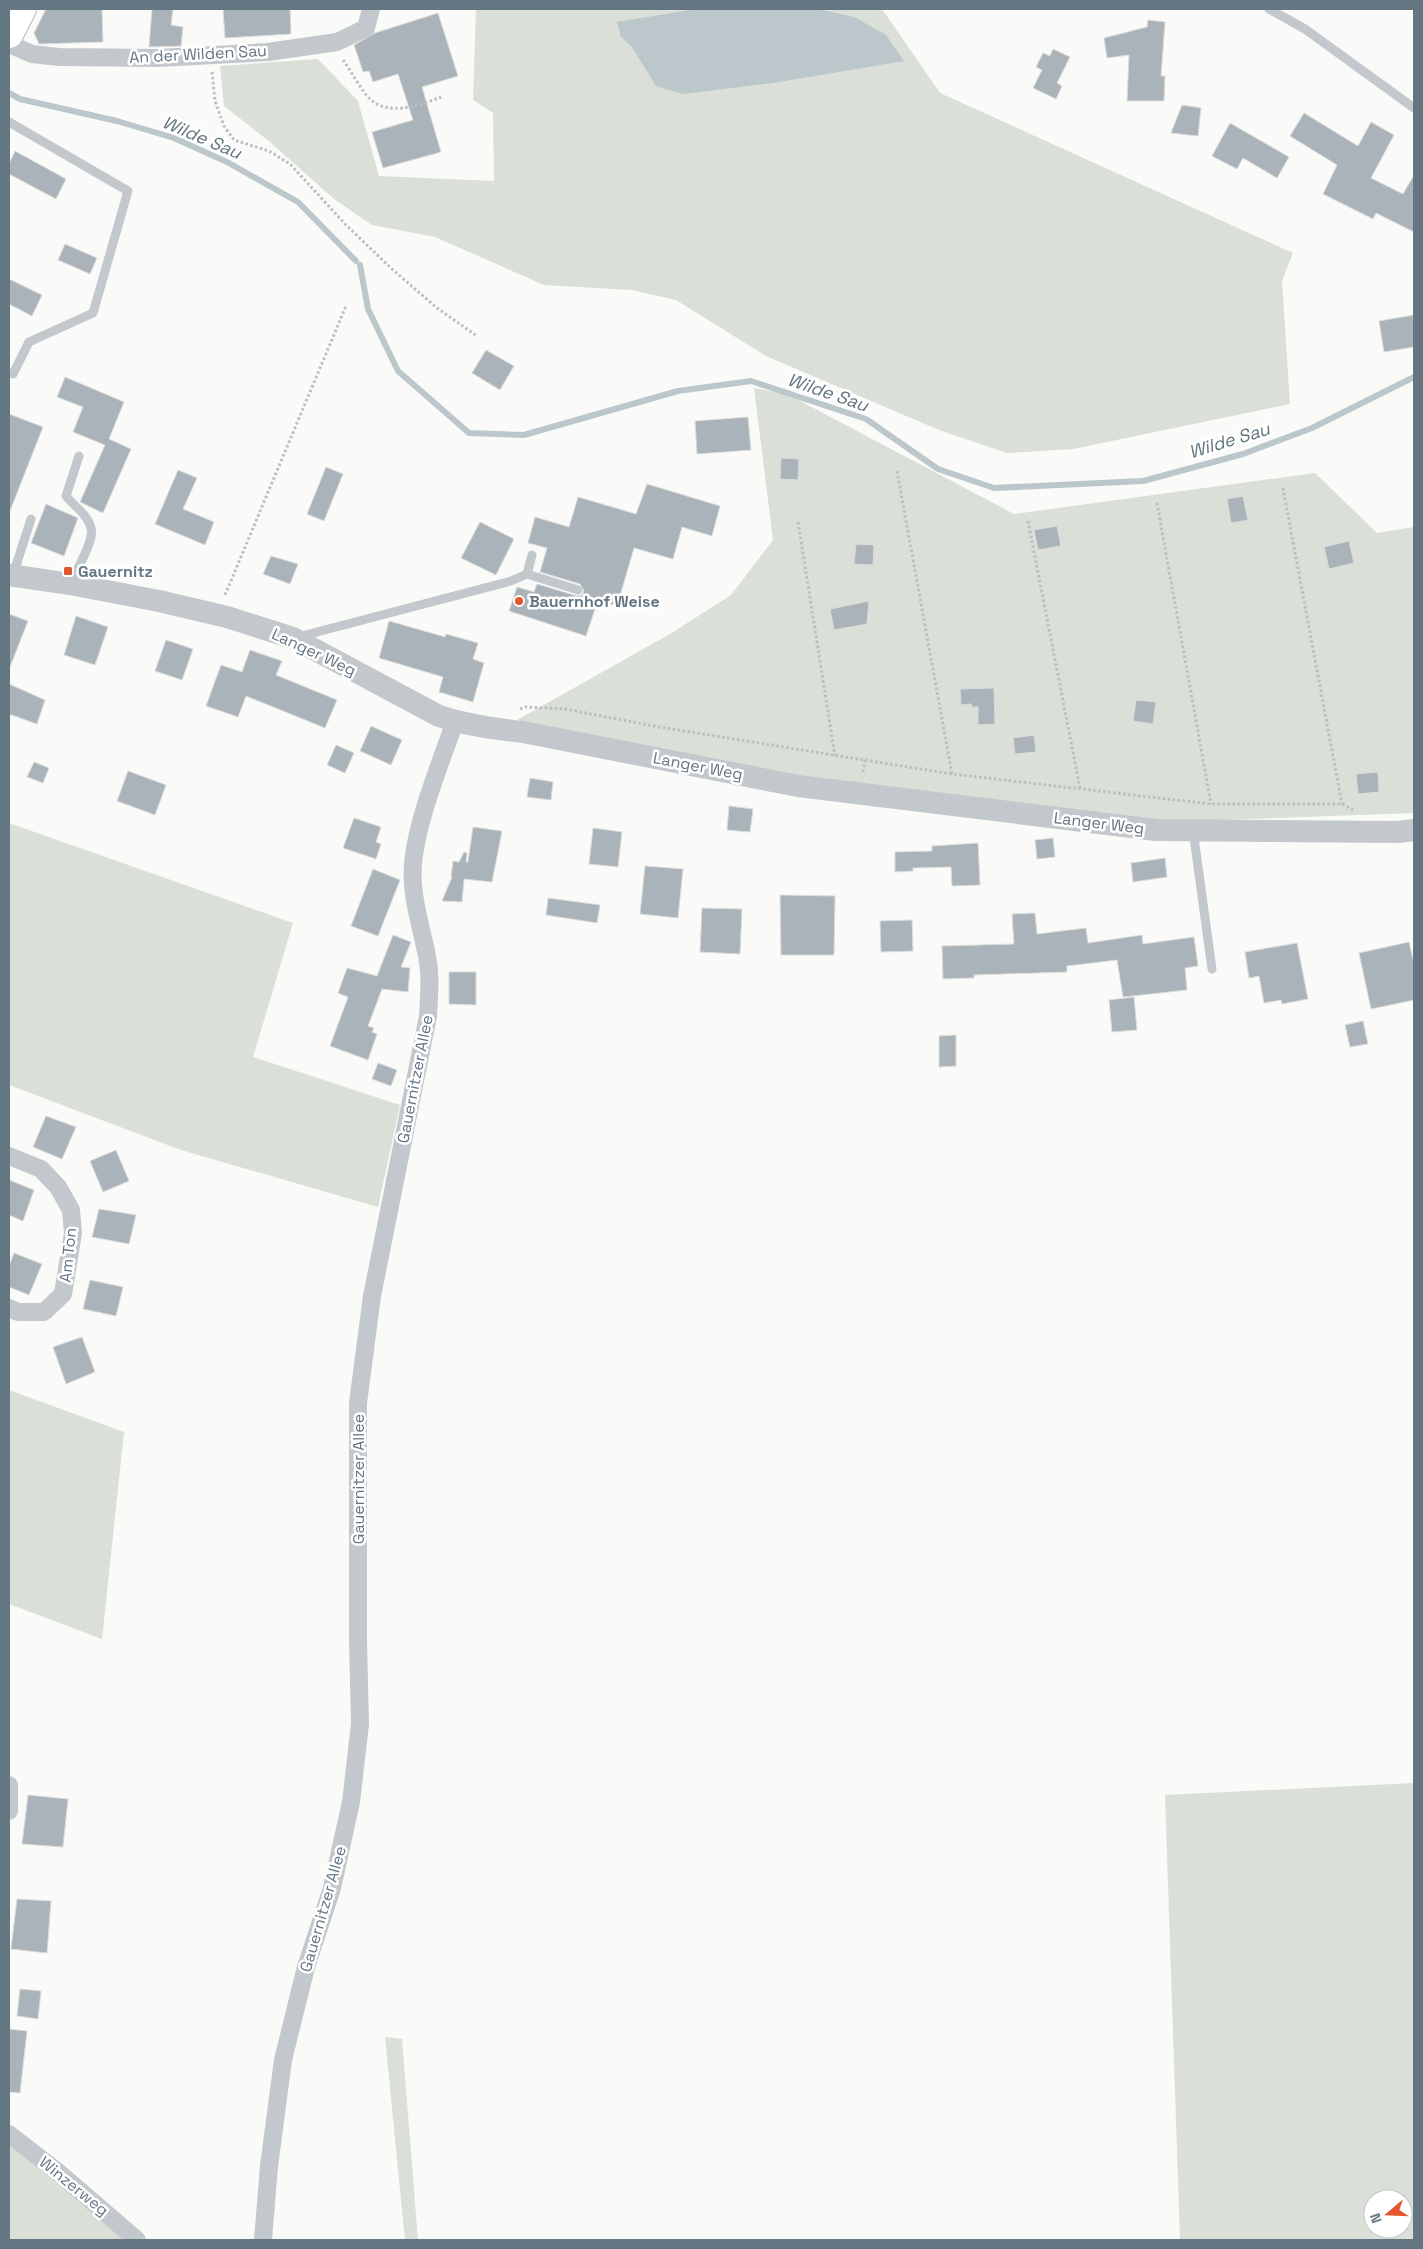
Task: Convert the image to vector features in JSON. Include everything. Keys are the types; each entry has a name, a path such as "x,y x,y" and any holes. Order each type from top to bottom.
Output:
{"main road":[{"path":"9,34 22,9"}],"street":[{"name":"An der Wilden Sau","path":"9,44 32,54 59,58 158,58 268,52 337,42 366,28 371,9"},
{"name":"Langer Weg","path":"11,575 70,584 217,614 293,638 439,716 455,721 490,729 523,732 798,786 1156,830 1398,832 1414,830"},
{"name":"Gauernitzer Allee","path":"263,2240 269,2166 283,2060 306,1967 332,1888 351,1802 360,1724 358,1403 372,1296 428,1016 429,970 417,913 413,864 426,808 455,721"},
{"name":"Am Ton","path":"9,1156 41,1169 58,1187 71,1210 73,1233 63,1294 44,1312 18,1312 9,1308"},
{"path":"9,1785 9,1811"},
{"name":"Winzerweg","path":"9,2134 58,2172 137,2240"}],"lane":[{"path":"1269,9 1305,29 1414,108"},
{"path":"9,122 128,191 93,313 29,342 13,374"},
{"path":"70,584 90,542 92,529 85,516 66,496 79,456"},
{"path":"11,575 31,519"},
{"path":"527,574 532,555"},
{"path":"293,638 511,581 527,574 578,590"},
{"path":"1193,830 1212,969"}],"path":[{"path":"337,42 342,59 368,98 380,106 400,108 442,97"},
{"path":"211,55 215,101 224,126 234,140 269,151 290,164 346,225 393,270 438,308 477,336"},
{"path":"217,614 346,306"},
{"path":"897,471 952,774"},
{"path":"1283,488 1342,804"},
{"path":"1157,503 1212,804"},
{"path":"1028,521 1080,788"},
{"path":"798,522 835,756"},
{"path":"490,729 513,712 526,707 565,709 659,727 952,774 1212,804 1342,804 1358,812"}],"shaded area":[{"path":"476,9 882,9 940,93 1293,253 1282,281 1290,404 1073,449 1007,453 939,430 766,356 676,300 632,290 544,285 435,237 372,225 334,199 270,142 224,106 220,66 318,59 358,101 379,176 494,181 493,113 473,100"},
{"path":"696,9 818,9 854,17 886,35 904,61 773,83 683,94 656,86 632,47 621,37 617,22"},
{"path":"754,388 787,394 1014,514 1315,473 1377,533 1414,527 1414,813 1165,822 762,772 517,720 670,634 731,595 773,540"},
{"path":"9,823 293,923 253,1057 400,1105 378,1207 181,1150 9,1085"},
{"path":"9,1390 124,1432 102,1639 9,1604"},
{"path":"1414,1783 1414,2240 1180,2240 1165,1795"},
{"path":"385,2037 402,2039 418,2240 405,2240"},
{"path":"9,2145 38,2166 125,2240 9,2240"}],"building":[{"path":"46,9 102,9 103,42 39,44 34,33"},
{"path":"152,9 173,9 171,25 183,27 181,46 149,47"},
{"path":"223,9 290,9 291,34 225,38"},
{"path":"438,13 458,76 422,87 441,152 383,168 372,132 413,120 398,74 373,82 369,71 363,72 354,45 375,33"},
{"path":"1148,20 1165,22 1161,76 1165,76 1164,101 1127,101 1129,55 1107,58 1104,38 1147,27"},
{"path":"1053,49 1070,57 1057,83 1062,86 1056,99 1033,88 1042,70 1036,67 1043,53 1050,56"},
{"path":"1182,105 1201,108 1198,136 1171,133"},
{"path":"1304,113 1358,146 1371,122 1394,135 1371,178 1403,194 1414,175 1414,232 1376,213 1373,219 1323,194 1337,165 1290,136"},
{"path":"1230,123 1289,157 1277,178 1243,158 1237,169 1212,156"},
{"path":"15,151 66,179 56,199 9,174 9,164"},
{"path":"65,244 97,258 90,274 58,260"},
{"path":"9,279 42,295 32,316 9,304"},
{"path":"1414,315 1414,347 1384,352 1379,321"},
{"path":"486,350 514,366 500,390 472,373"},
{"path":"65,377 124,402 109,439 131,449 103,513 80,502 105,445 73,432 83,407 57,397"},
{"path":"9,414 43,427 10,511 9,511"},
{"path":"748,417 751,450 697,454 695,421"},
{"path":"781,458 799,459 798,480 780,479"},
{"path":"326,467 343,474 324,521 307,514"},
{"path":"178,470 197,478 183,509 214,522 205,545 155,524"},
{"path":"647,484 720,506 712,536 682,527 673,559 634,548 617,606 598,600 586,636 509,611 517,587 534,592 537,584 577,596 582,595 584,591 580,584 540,572 547,548 528,543 535,517 569,527 578,497 636,514"},
{"path":"1243,496 1248,520 1231,523 1227,499"},
{"path":"46,504 78,518 64,556 31,543"},
{"path":"480,522 514,539 496,575 461,558"},
{"path":"1057,526 1061,546 1038,550 1034,530"},
{"path":"1349,541 1354,563 1329,569 1324,547"},
{"path":"856,544 874,545 873,565 854,564"},
{"path":"271,556 298,564 290,584 263,574"},
{"path":"869,601 867,624 834,630 830,609"},
{"path":"9,614 28,621 10,667 9,667"},
{"path":"76,616 108,627 95,665 64,655"},
{"path":"389,621 445,637 446,634 478,643 473,659 484,663 473,702 439,692 443,677 379,658"},
{"path":"166,640 193,649 182,680 155,671"},
{"path":"250,650 282,661 276,675 337,700 325,728 246,696 238,717 206,706 221,665 242,672"},
{"path":"9,684 45,700 37,724 9,714"},
{"path":"994,688 995,724 978,725 978,707 972,707 971,704 961,705 960,689"},
{"path":"1136,700 1156,702 1153,724 1133,721"},
{"path":"371,726 402,740 391,765 360,751"},
{"path":"1034,735 1036,752 1015,754 1013,738"},
{"path":"336,745 354,753 345,773 327,765"},
{"path":"34,762 49,768 43,783 27,777"},
{"path":"128,771 166,785 155,815 117,801"},
{"path":"1378,772 1379,792 1358,794 1356,774"},
{"path":"530,778 553,782 551,800 527,797"},
{"path":"729,806 753,809 750,832 727,830"},
{"path":"354,818 381,827 376,842 381,844 376,859 343,848"},
{"path":"473,827 502,831 492,882 464,879 462,902 442,901 452,877 453,861 459,862 464,852 467,853 466,862 468,862"},
{"path":"593,828 622,832 618,867 589,864"},
{"path":"1053,838 1055,857 1037,859 1035,840"},
{"path":"978,843 980,885 952,886 951,867 913,868 913,871 895,872 895,852 932,851 932,846"},
{"path":"1165,858 1167,877 1133,882 1131,863"},
{"path":"645,866 683,869 678,918 640,914"},
{"path":"373,869 400,880 378,936 351,926"},
{"path":"780,895 835,896 834,955 781,955"},
{"path":"548,898 600,905 597,923 546,915"},
{"path":"702,908 742,909 740,954 700,952"},
{"path":"1035,913 1037,934 1086,928 1088,943 1142,935 1143,944 1194,937 1198,966 1185,968 1187,990 1123,997 1117,960 1067,966 1067,972 974,975 974,978 943,979 942,946 1014,944 1012,914"},
{"path":"912,920 913,951 881,952 880,921"},
{"path":"393,935 411,942 401,967 410,968 408,992 382,989 368,1026 374,1028 372,1032 377,1034 368,1060 330,1046 348,997 338,993 347,968 377,976"},
{"path":"1409,942 1414,964 1414,1000 1371,1009 1359,953"},
{"path":"1297,943 1308,999 1282,1004 1281,1000 1264,1003 1259,976 1249,978 1245,952"},
{"path":"449,972 476,972 476,1005 449,1004"},
{"path":"1134,997 1137,1030 1112,1032 1109,1000"},
{"path":"1363,1021 1368,1044 1350,1047 1345,1025"},
{"path":"956,1035 956,1066 939,1067 939,1036"},
{"path":"378,1063 397,1070 391,1086 372,1079"},
{"path":"46,1116 76,1127 62,1159 33,1147"},
{"path":"116,1150 129,1181 103,1192 90,1161"},
{"path":"9,1180 34,1190 23,1221 9,1215"},
{"path":"99,1209 136,1215 129,1244 92,1237"},
{"path":"14,1253 42,1264 29,1295 9,1287 9,1266"},
{"path":"90,1280 123,1287 116,1316 83,1309"},
{"path":"82,1337 95,1372 66,1384 53,1347"},
{"path":"28,1795 68,1799 63,1847 22,1844"},
{"path":"17,1899 51,1901 47,1953 11,1949"},
{"path":"20,1989 41,1991 38,2019 17,2016"},
{"path":"9,2029 27,2031 20,2093 9,2092"}],"waterway":[{"name":"Wilde Sau","path":"9,93 20,99 117,121 174,138 227,162 298,202 356,261"},
{"name":"Wilde Sau","path":"360,265 368,309 398,371 469,433 524,435 678,391 751,381 866,419 938,469 994,488 1143,481 1243,454 1312,428 1414,377"}],"place":[{"name":"Gauernitz","path":"68,571"},
{"name":"Bauernhof Weise","path":"519,601"}]}
